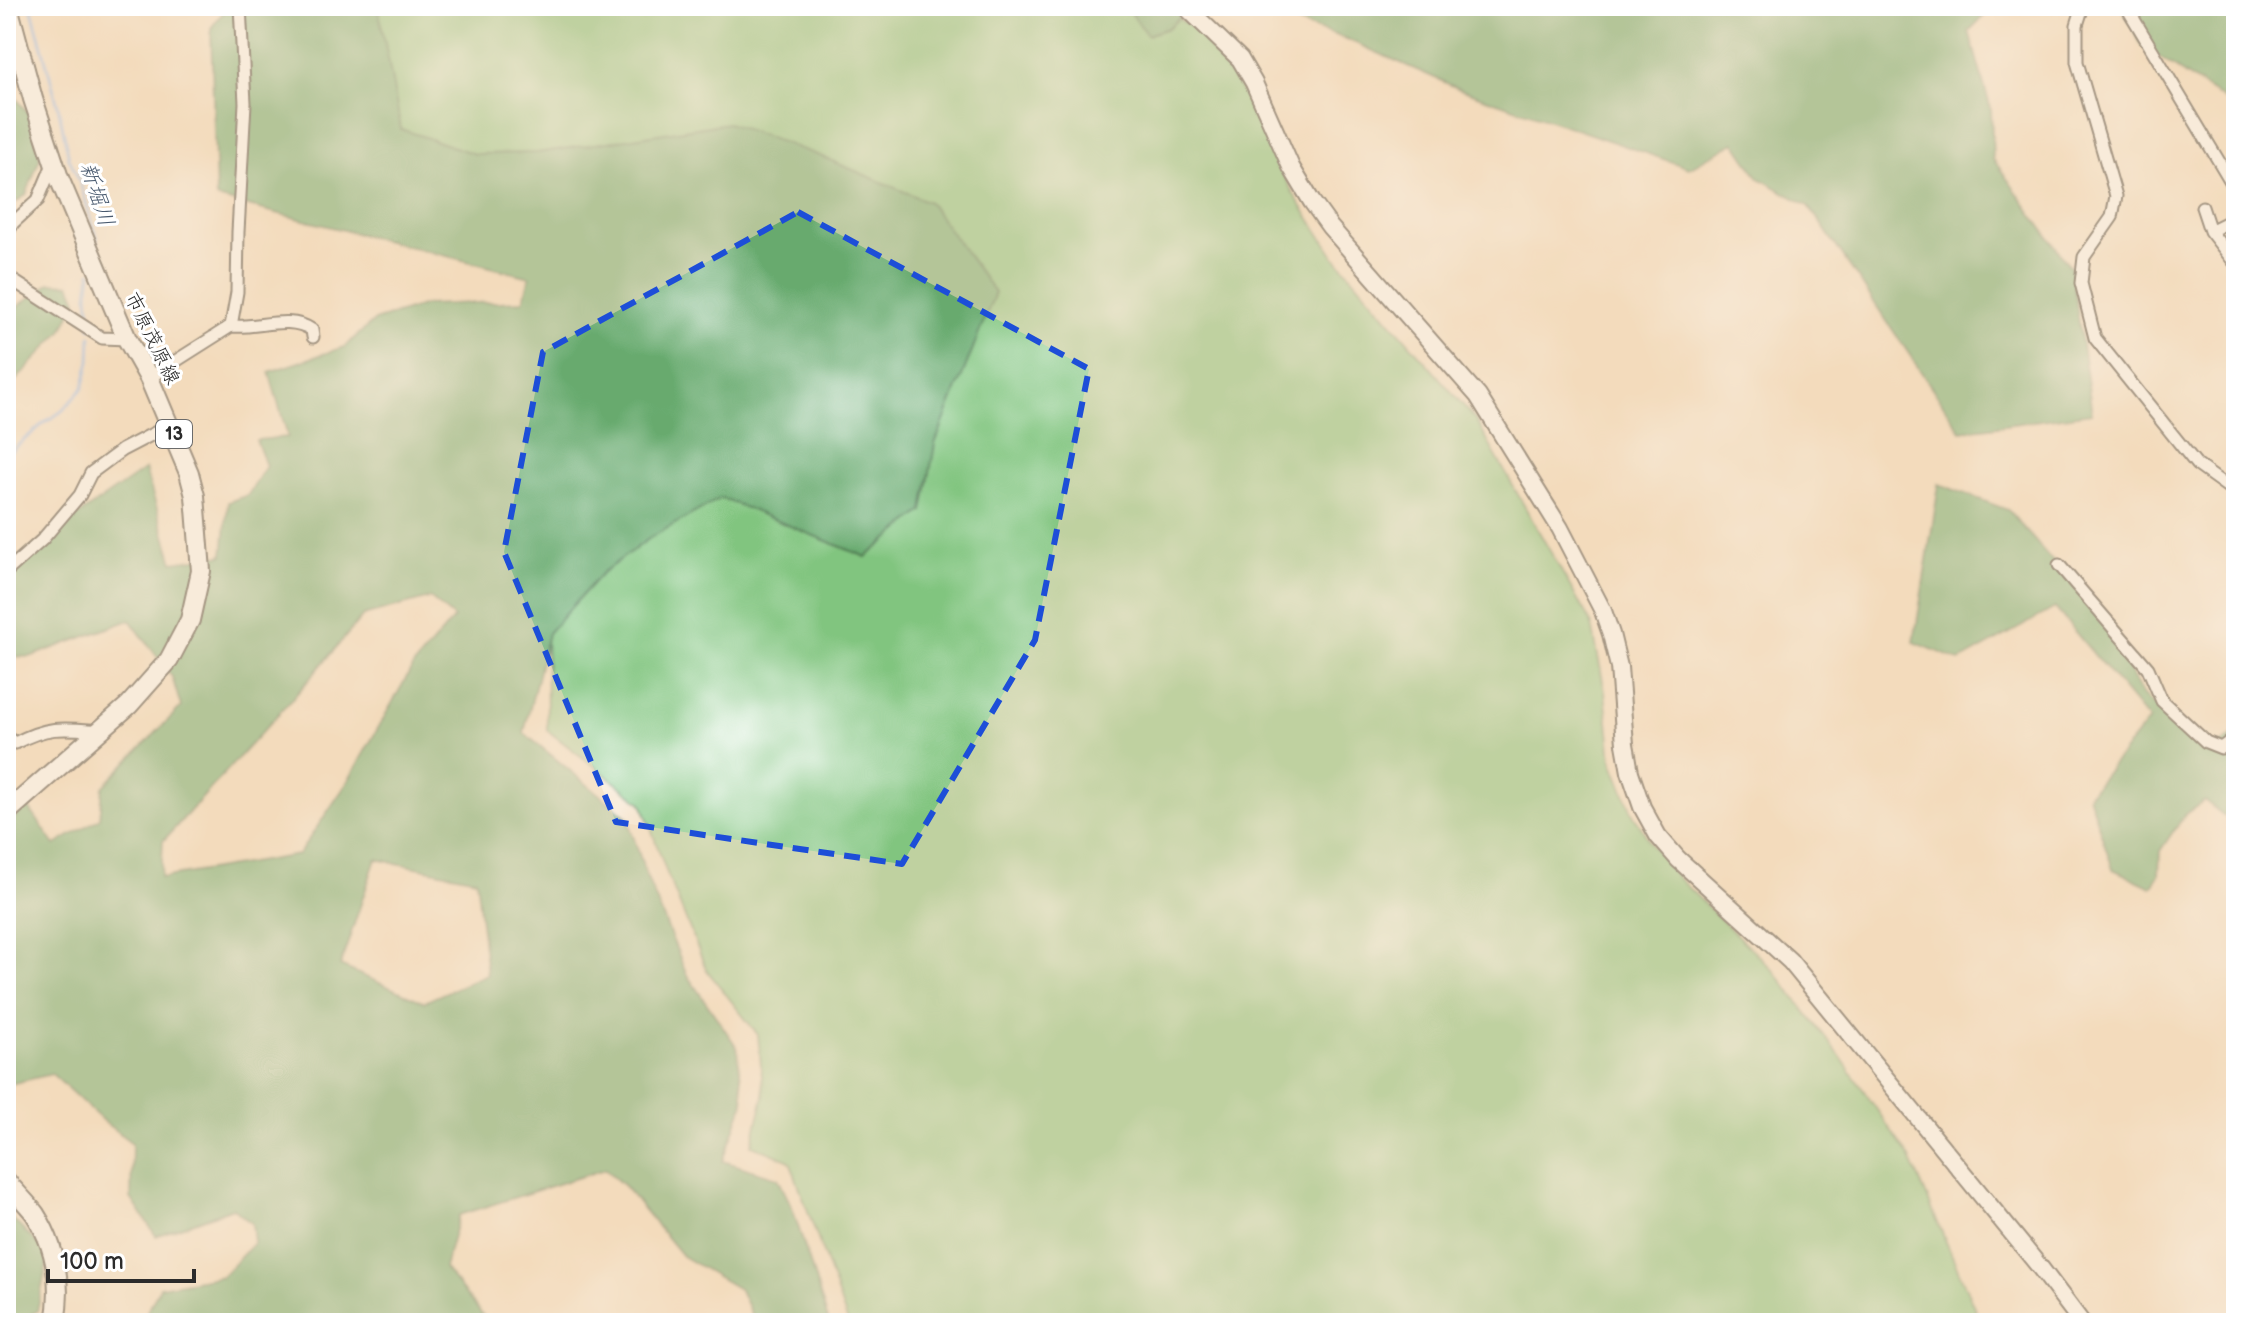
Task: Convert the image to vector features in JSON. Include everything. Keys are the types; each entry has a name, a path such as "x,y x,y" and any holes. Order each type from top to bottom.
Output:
{"main road":[{"name":"市原茂原線","path":"6,813 129,705 169,660 190,620 201,571 195,496 170,425 127,339 53,164 8,6"},
{"path":"6,1181 35,1214 52,1250 57,1272 55,1323"}],"street":[{"path":"231,326 237,292 245,103 240,6"},
{"path":"1185,6 1240,59 1254,83 1291,167 1312,202 1339,238 1478,396 1560,528 1603,611 1611,634 1619,667 1630,772 1642,807 1658,836 1678,859 1790,961 2082,1323"},
{"path":"2083,6 2077,25 2077,62 2116,196 2112,217 2084,257 2081,283 2095,338 2197,465 2236,493"},
{"path":"2126,6 2236,190"},
{"path":"6,236 13,223 38,200 53,164"},
{"path":"2202,207 2210,231 2235,263"},
{"path":"2210,231 2236,218"},
{"path":"6,276 102,338 127,339"},
{"path":"149,378 231,326 305,324 312,330 313,337"},
{"path":"6,326 6,362"},
{"path":"6,572 42,540 80,495 91,473 122,450 170,425"},
{"path":"2059,565 2148,668 2162,701 2173,712 2206,742 2221,748 2236,737"},
{"path":"6,754 10,740 55,728 101,731"}],"highlighted area":[{"path":"798,212 1089,369 1035,640 902,864 616,822 504,552 543,352"}],"green space":[{"path":"228,6 378,6 401,129 475,154 537,153 728,123 820,156 929,202 995,293 935,444 923,511 866,557 721,498 650,538 602,573 548,633 524,733 627,817 647,878 687,975 737,1047 744,1103 723,1161 778,1178 792,1207 829,1323 755,1323 740,1290 682,1256 625,1187 605,1169 459,1215 444,1268 489,1323 141,1323 160,1287 222,1276 254,1243 252,1224 233,1208 156,1236 131,1198 132,1143 52,1074 6,1085 6,827 27,805 55,845 100,818 103,787 181,707 172,677 130,620 30,657 6,656 6,566 145,469 173,562 223,555 228,502 248,495 266,466 256,440 288,437 269,372 344,347 374,321 425,305 523,301 530,277 216,198 211,28","holes":["430,598 454,618 413,666 347,783 298,855 161,878 163,841 363,616","376,859 476,879 487,974 424,1002 340,966"]},
{"path":"365,6 1152,6 1192,26 1240,88 1293,193 1335,257 1475,419 1592,625 1605,692 1612,761 1632,812 1653,847 1678,878 1773,970 1840,1056 1910,1158 1981,1323 848,1323 790,1161 752,1145 764,1096 758,1035 706,969 642,803 547,730 544,353 552,208 392,184"},
{"path":"1126,6 1192,6 1168,28 1147,35"},
{"path":"1246,6 1994,6 1969,31 1991,110 1993,159 2071,268 2092,413 1961,431 1809,206 1759,178 1735,142 1689,168 1462,90 1344,38"},
{"path":"2121,6 2236,6 2236,115 2230,104 2142,46"},
{"path":"6,86 31,116 40,158 26,195 6,209"},
{"path":"50,283 70,284 77,300 62,331 6,391 6,315"},
{"path":"1939,484 2008,510 2102,618 2143,696 2212,752 2236,733 2236,825 2205,801 2185,814 2160,851 2159,875 2151,887 2113,869 2088,795 2149,720 2055,608 1960,661 1914,642"},
{"path":"6,1213 49,1255 37,1311 16,1323 6,1323"}],"waterway":[{"name":"新堀川","path":"31,6 69,158 97,237 96,245"},
{"name":"新堀川","path":"91,272 88,295 91,328"},
{"name":"新堀川","path":"6,455 62,411 83,388 90,361 91,336"}]}
